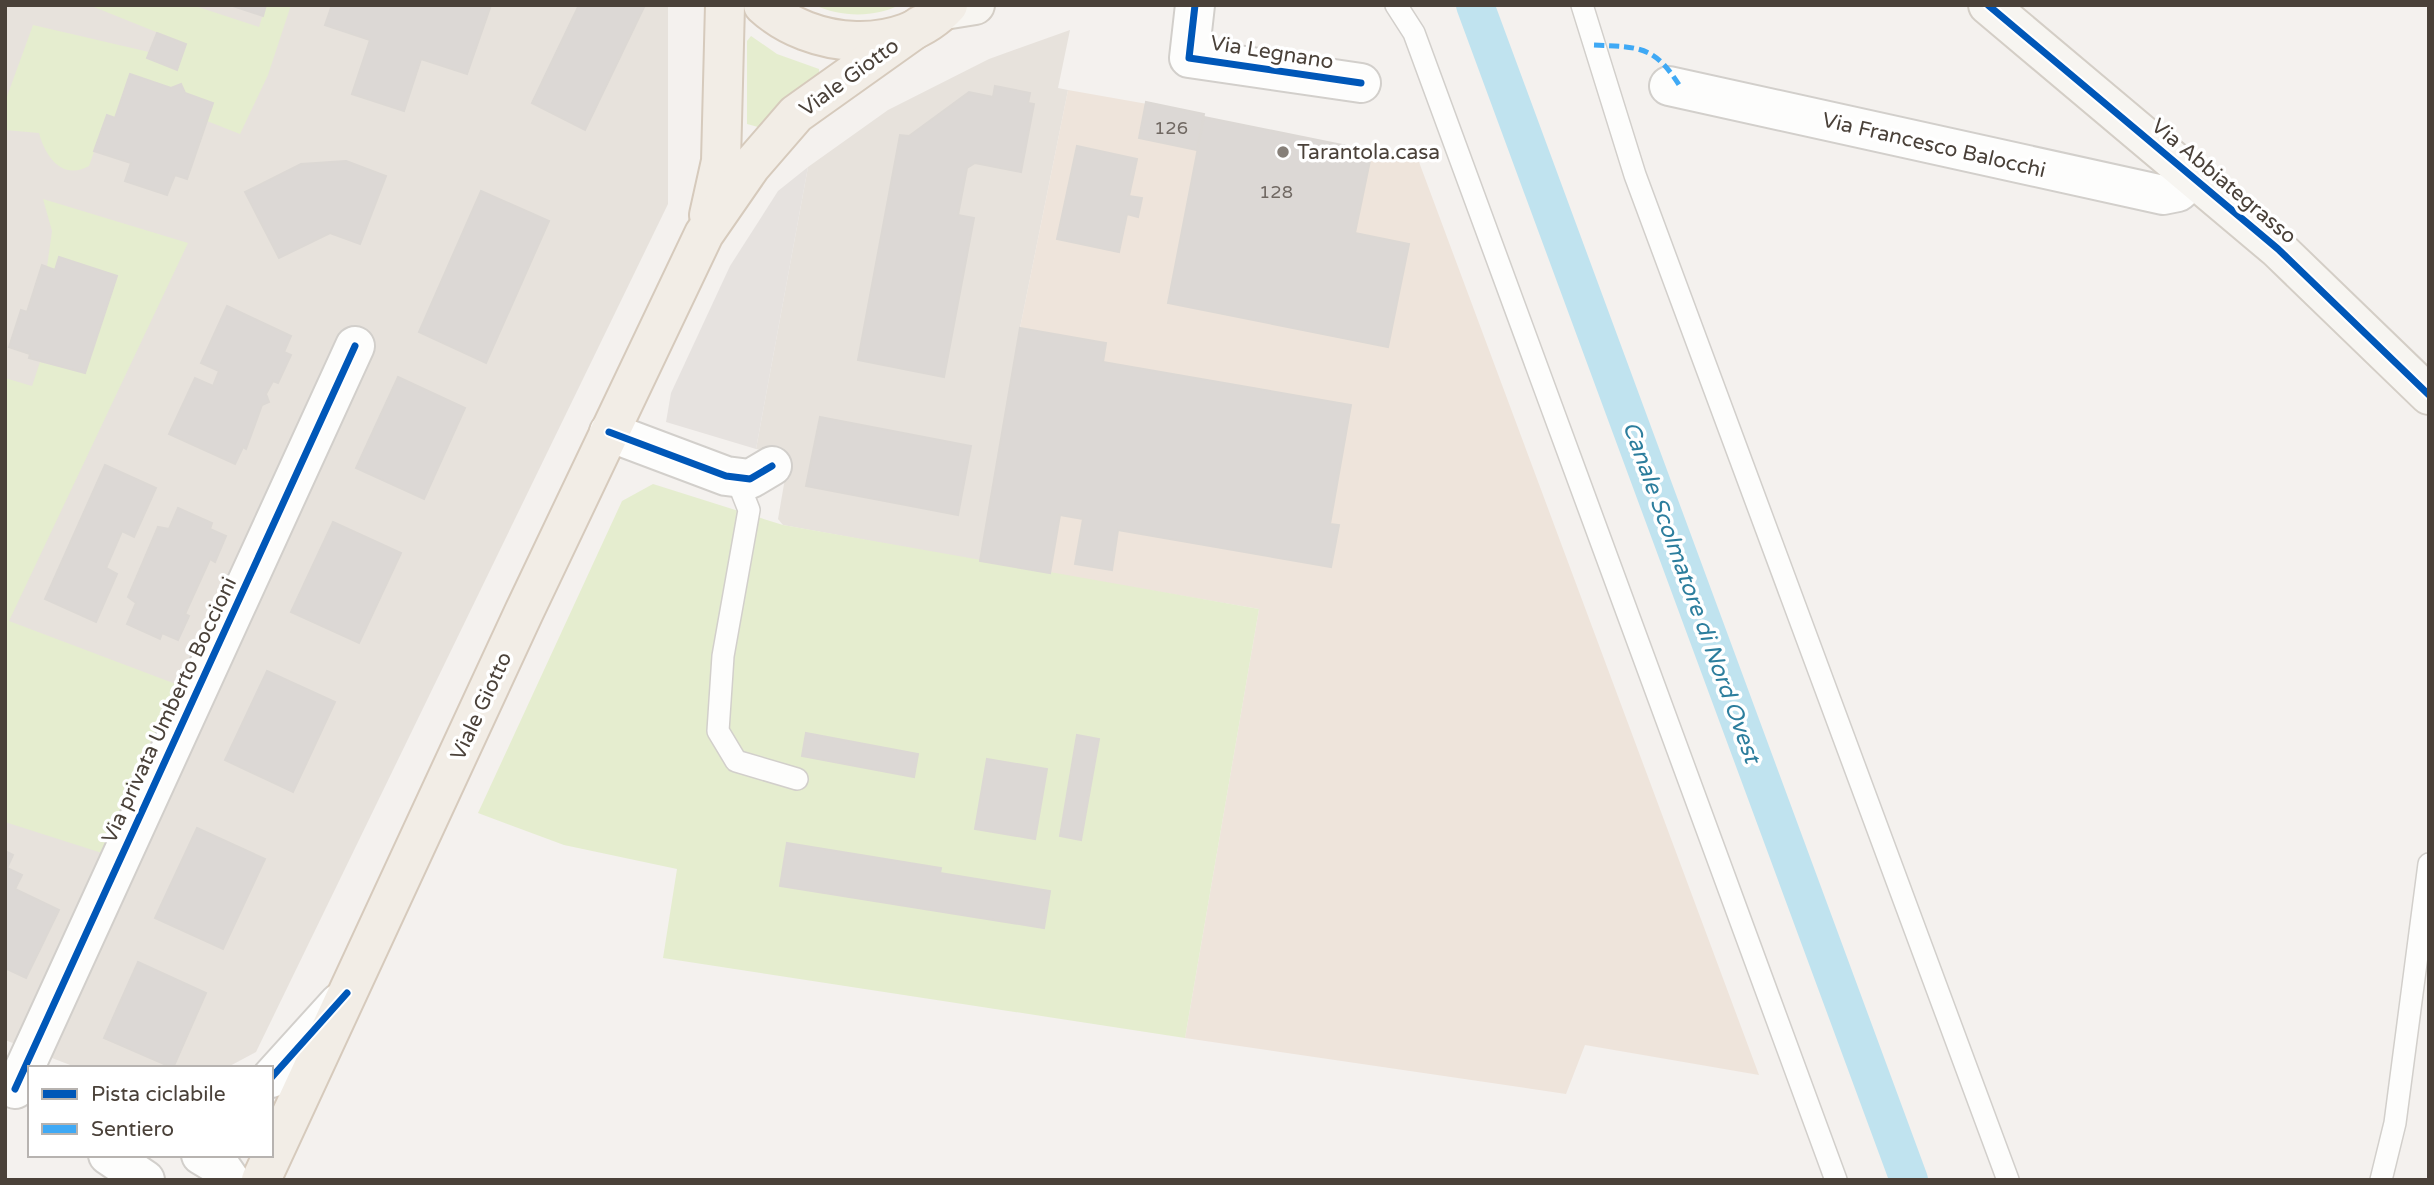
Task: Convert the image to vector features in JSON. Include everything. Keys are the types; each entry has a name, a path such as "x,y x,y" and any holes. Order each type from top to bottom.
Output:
{"main road":[{"name":"Viale Giotto","path":"704,234 722,160 724,5"},
{"name":"Viale Giotto","path":"763,5 776,18 805,33 836,41 884,39 947,11"},
{"name":"Viale Giotto","path":"273,1154 704,234 751,166 796,114 947,11"},
{"name":"Viale Giotto","path":"261,1180 272,1157"}],"street":[{"name":"Via Legnano","path":"1195,5 1189,58 1361,83"},
{"name":"Via Abbiategrasso","path":"1988,5 2278,249 2429,395"},
{"name":"Via Francesco Balocchi","path":"1669,86 2163,195 2178,192 2194,178"},
{"name":"Via privata Umberto Boccioni","path":"32,1066 355,346"},
{"path":"609,432 736,477 750,479 772,466"},
{"path":"273,1075 348,993"},
{"name":"Via privata Umberto Boccioni","path":"20,1092 28,1074"},
{"path":"97,1157 120,1180"},
{"path":"111,1157 145,1180"},
{"path":"204,1157 221,1167 230,1180"}],"lane":[{"path":"1396,5 1414,33 1836,1180"},
{"path":"1582,5 1635,175 2008,1180"},
{"path":"736,477 749,510 723,656 718,731 736,761 797,779"},
{"path":"2381,1180 2395,1123 2429,864"}],"shaded area":[{"path":"5,5 668,5 668,204 256,1052 230,1066 73,1066 5,1040"},
{"path":"1070,30 1058,88 1068,90 1020,328 980,561 783,525 778,519 789,455 756,449 808,167 888,110 989,59"},
{"path":"1068,90 1204,114 1204,118 1419,162 1759,1075 1585,1045 1566,1094 1185,1038 1259,609 980,561 1020,328"},
{"path":"808,167 756,449 666,422 671,393 730,266 778,191"}],"green space":[{"path":"89,5 192,5 259,27 266,5 291,5 268,75 240,134 207,121 213,103 185,93 181,84 171,88 130,74 115,118 107,115 89,166 71,170 56,164 50,158 39,133 5,130 5,102 33,25 149,52 147,59 176,69 186,44"},
{"path":"815,5 899,5 868,14 846,14"},
{"path":"751,36 777,54 819,69 819,76 758,127 747,124 747,41"},
{"path":"43,199 188,243 9,621 181,686 105,854 5,822 5,378 32,386 40,362 85,373 117,277 59,257 55,270 47,267 52,231"},
{"path":"653,484 783,525 1259,609 1185,1038 663,958 677,869 564,845 478,813 622,501"}],"building":[{"path":"230,5 266,5 263,16"},
{"path":"332,5 491,5 467,74 421,59 404,111 352,94 370,40 325,25"},
{"path":"579,5 645,5 585,130 532,103"},
{"path":"157,33 186,44 177,70 147,58"},
{"path":"130,74 171,88 181,84 185,93 213,103 187,179 175,175 167,195 125,181 131,163 94,151 107,115 115,118"},
{"path":"995,86 1030,93 1028,103 1034,104 1021,172 975,163 967,168 958,215 974,218 944,377 858,360 900,135 909,136 969,92 993,97"},
{"path":"1146,102 1204,114 1197,150 1139,138"},
{"path":"1204,117 1372,151 1355,233 1409,244 1388,347 1168,303"},
{"path":"1077,146 1137,159 1129,196 1142,198 1138,217 1127,214 1119,252 1057,239"},
{"path":"346,161 386,176 360,244 330,233 279,258 245,192 301,164"},
{"path":"481,191 549,221 486,363 419,332"},
{"path":"59,257 117,276 85,373 29,358 30,354 9,347 21,310 27,312 42,265 55,270"},
{"path":"227,306 291,336 284,352 291,355 278,383 273,381 266,394 269,402 262,405 246,449 243,447 235,464 169,434 195,378 213,386 219,371 201,363"},
{"path":"1020,328 1106,343 1103,362 1351,405 1330,524 1339,525 1331,567 1118,530 1112,570 1075,564 1083,519 1060,515 1050,573 980,561"},
{"path":"398,377 465,408 424,499 356,468"},
{"path":"820,417 971,446 958,515 806,486"},
{"path":"105,465 156,488 134,537 122,531 106,568 117,574 96,622 45,599"},
{"path":"178,508 212,523 210,529 226,536 215,562 210,559 185,614 189,616 178,640 162,633 160,639 127,624 136,603 128,597 158,527 169,529"},
{"path":"333,522 401,553 359,643 291,612"},
{"path":"267,671 335,702 293,792 225,760"},
{"path":"806,733 918,754 914,777 802,756"},
{"path":"1077,735 1099,739 1081,840 1060,836"},
{"path":"987,759 1047,769 1035,839 975,829"},
{"path":"197,828 265,859 223,949 155,918"},
{"path":"787,843 941,868 940,873 1050,891 1044,928 780,886"},
{"path":"5,851 13,855 7,868 22,875 15,889 59,910 26,978 5,968"},
{"path":"138,962 206,993 174,1066 104,1038"}],"waterway":[{"name":"Canale Scolmatore di Nord Ovest","path":"1475,5 1909,1180"}],"marked path":[{"path":"1594,45 1635,48 1654,56 1672,74 1681,88"}],"cycle path":[{"path":"1195,5 1189,58 1361,83"},
{"path":"1988,5 2278,249 2429,395"},
{"path":"15,1089 355,346"},
{"path":"609,432 726,476 750,479 772,466"},
{"path":"273,1076 347,993"}],"place":[{"name":"Tarantola.casa","path":"1283,152"}]}
